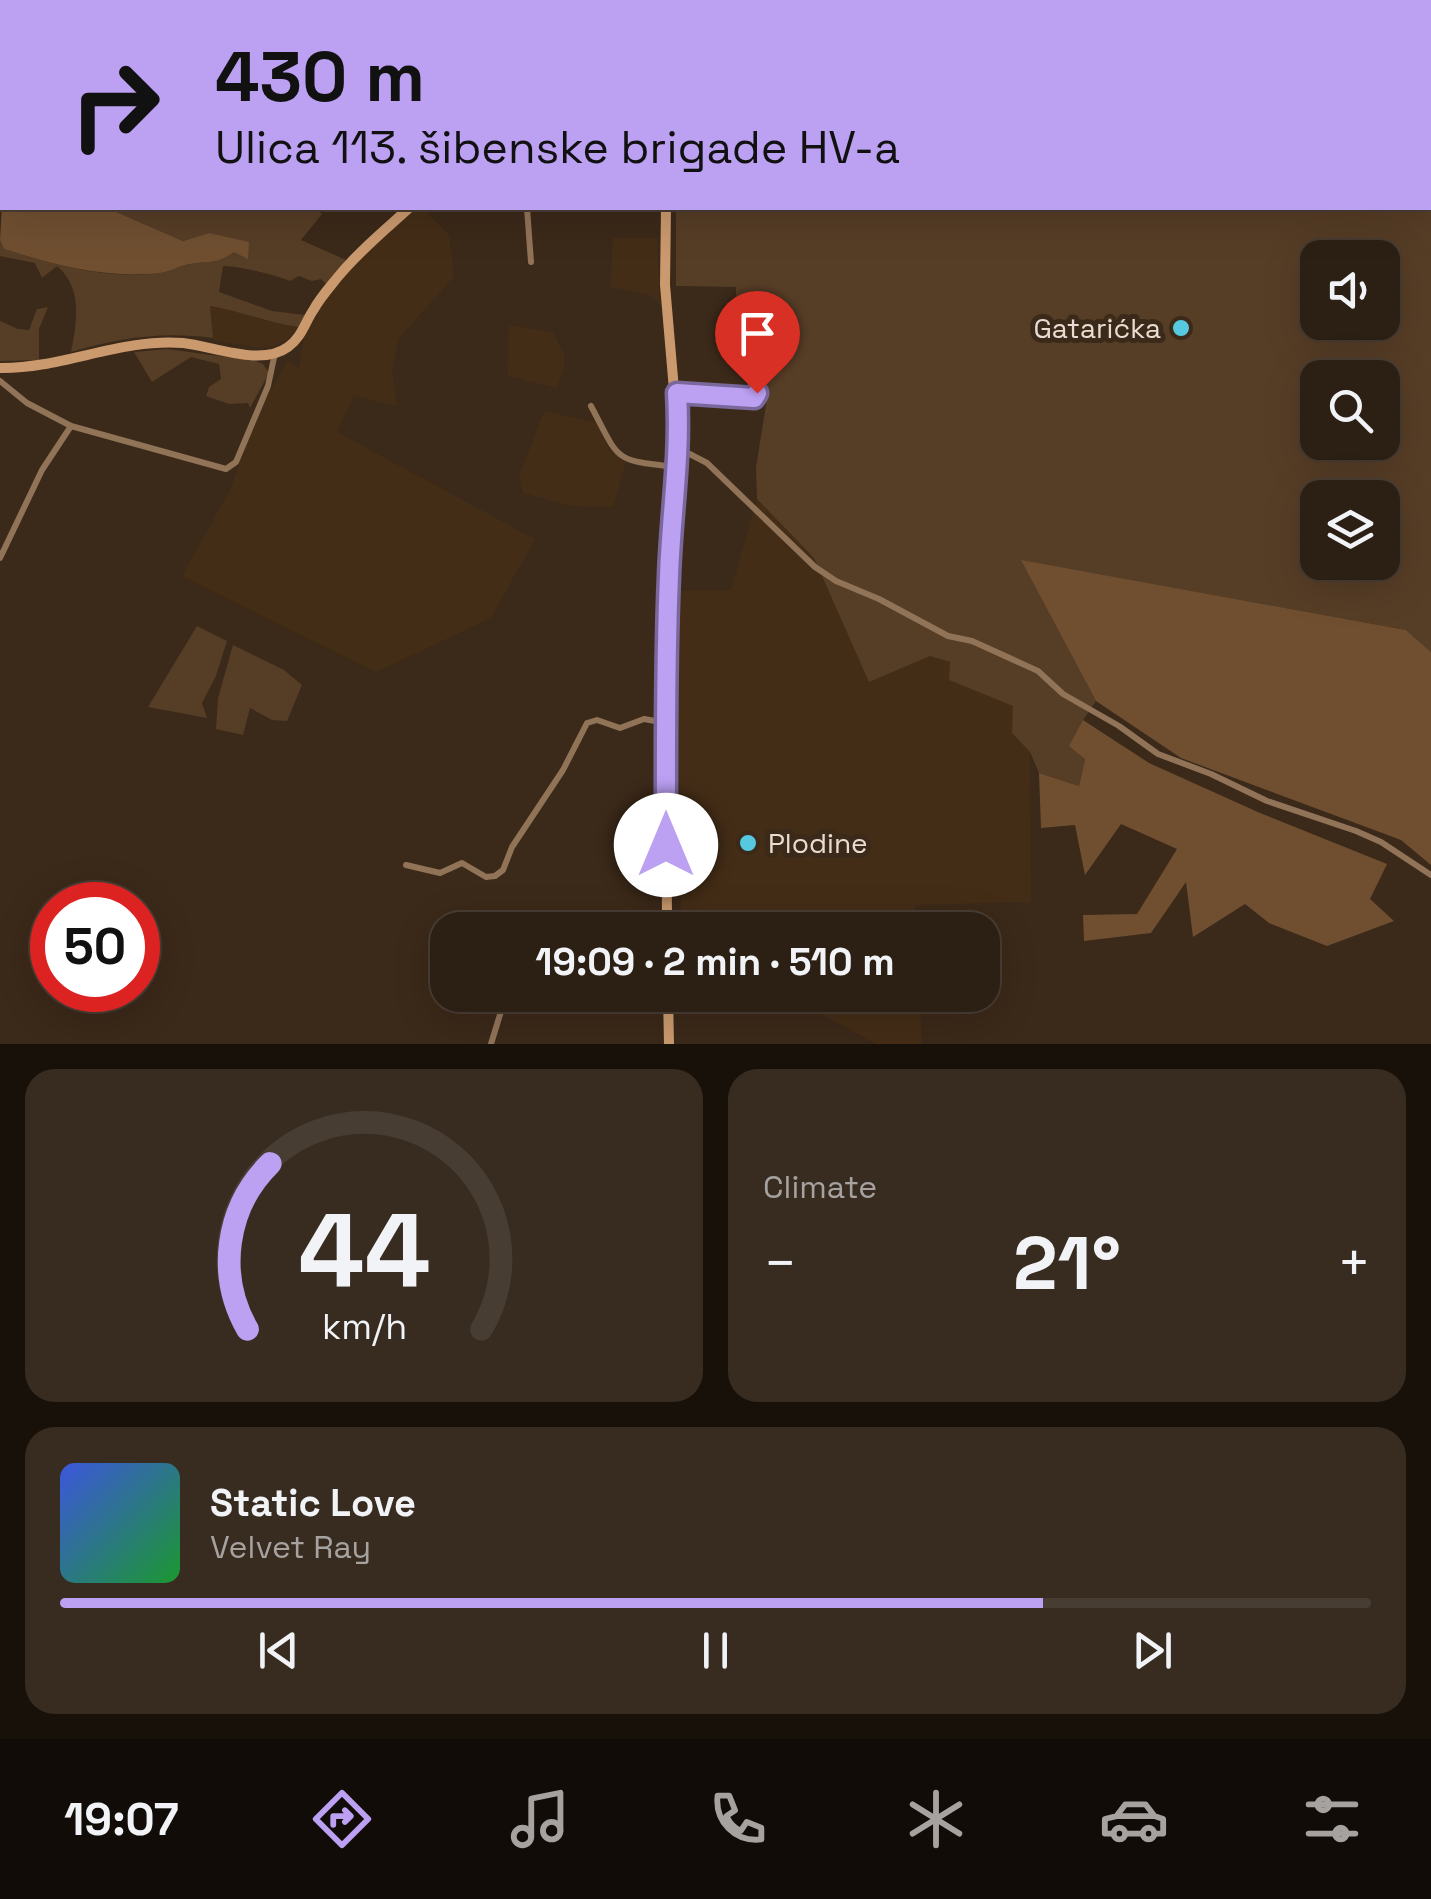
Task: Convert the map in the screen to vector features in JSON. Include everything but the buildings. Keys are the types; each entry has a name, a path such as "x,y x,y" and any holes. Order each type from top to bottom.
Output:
{"main road":[{"path":"0,368 39,366 156,343 275,353 298,338 340,274 403,210"},
{"path":"666,210 665,284 679,448 669,571 667,912"},
{"path":"668,1012 669,1044"}],"street":[{"path":"526,210 531,262"},
{"path":"677,393 754,398 754,329"},
{"path":"0,381 27,403 70,426 226,469 236,462 268,386 275,353"},
{"path":"591,406 607,442 621,458 678,467"},
{"path":"0,558 42,470 70,426"},
{"path":"679,448 707,464 815,567 836,581 948,636 972,641 1038,671 1063,694 1158,754 1267,802 1356,830 1431,875"},
{"path":"406,866 440,873 462,863 486,878 496,876 563,770 587,723 597,720 620,728 644,719 666,724"},
{"path":"491,1044 501,1012"}],"shaded area":[{"path":"2,210 112,210 183,241 209,233 249,242 248,259 234,252 218,260 140,274 61,265 4,249 0,240"},
{"path":"112,210 316,210 322,214 301,240 346,260 326,284 321,279 312,281 299,276 290,281 223,266 219,292 272,311 306,315 298,327 210,306 213,338 141,337 71,352 76,306 65,275 57,266 42,278 35,263 0,256 0,240 4,249 81,270 140,275 218,260 234,252 209,233 183,241"},
{"path":"412,210 424,210 449,235 454,277 399,338 392,370 397,406 354,396 337,432 535,539 491,618 376,672 182,576 231,488 256,415 288,360 299,368 304,337 314,315 340,280"},
{"path":"676,210 1431,210 1431,652 1406,630 1022,561 1096,701 1083,720 1085,758 1079,786 1039,773 1030,752 1012,733 1013,706 949,680 950,662 930,656 869,682 814,558 757,499 756,467 766,405 764,314 736,299 736,287 676,286"},
{"path":"613,238 657,238 660,304 649,295 610,287"},
{"path":"209,306 298,327 290,338 274,346 260,348 213,340"},
{"path":"48,307 39,329 39,360 0,361 0,321 29,330 37,309"},
{"path":"509,325 553,332 564,354 557,388 508,376"},
{"path":"167,349 256,361 269,373 250,408 248,403 229,404 206,396 209,387 221,379 219,364 191,357 152,382 134,352"},
{"path":"544,411 598,423 609,449 626,462 613,507 571,506 523,493 519,476"},
{"path":"757,499 814,558 869,681 930,656 950,662 949,680 1014,706 1012,733 1030,752 1031,902 915,905 915,912 681,912 676,591 731,590"},
{"path":"1021,560 1406,630 1431,652 1431,865 1401,840 1181,758 1096,701"},
{"path":"197,626 227,641 202,703 207,718 148,707"},
{"path":"233,645 284,670 302,685 287,721 272,720 250,708 243,735 216,729 218,698"},
{"path":"1083,720 1149,763 1387,864 1370,899 1394,921 1327,946 1269,923 1245,904 1193,937 1186,882 1151,933 1084,941 1083,915 1137,914 1177,849 1121,824 1085,875 1075,825 1041,828 1039,773 1079,786 1085,759 1069,746"},
{"path":"818,1012 920,1012 922,1044 876,1044"}],"place":[{"name":"Gatarićka","path":"1181,328"},
{"name":"Plodine","path":"748,843"}],"route":[{"path":"666,845 666,654 679,448 677,393 754,398 757,393"}]}
